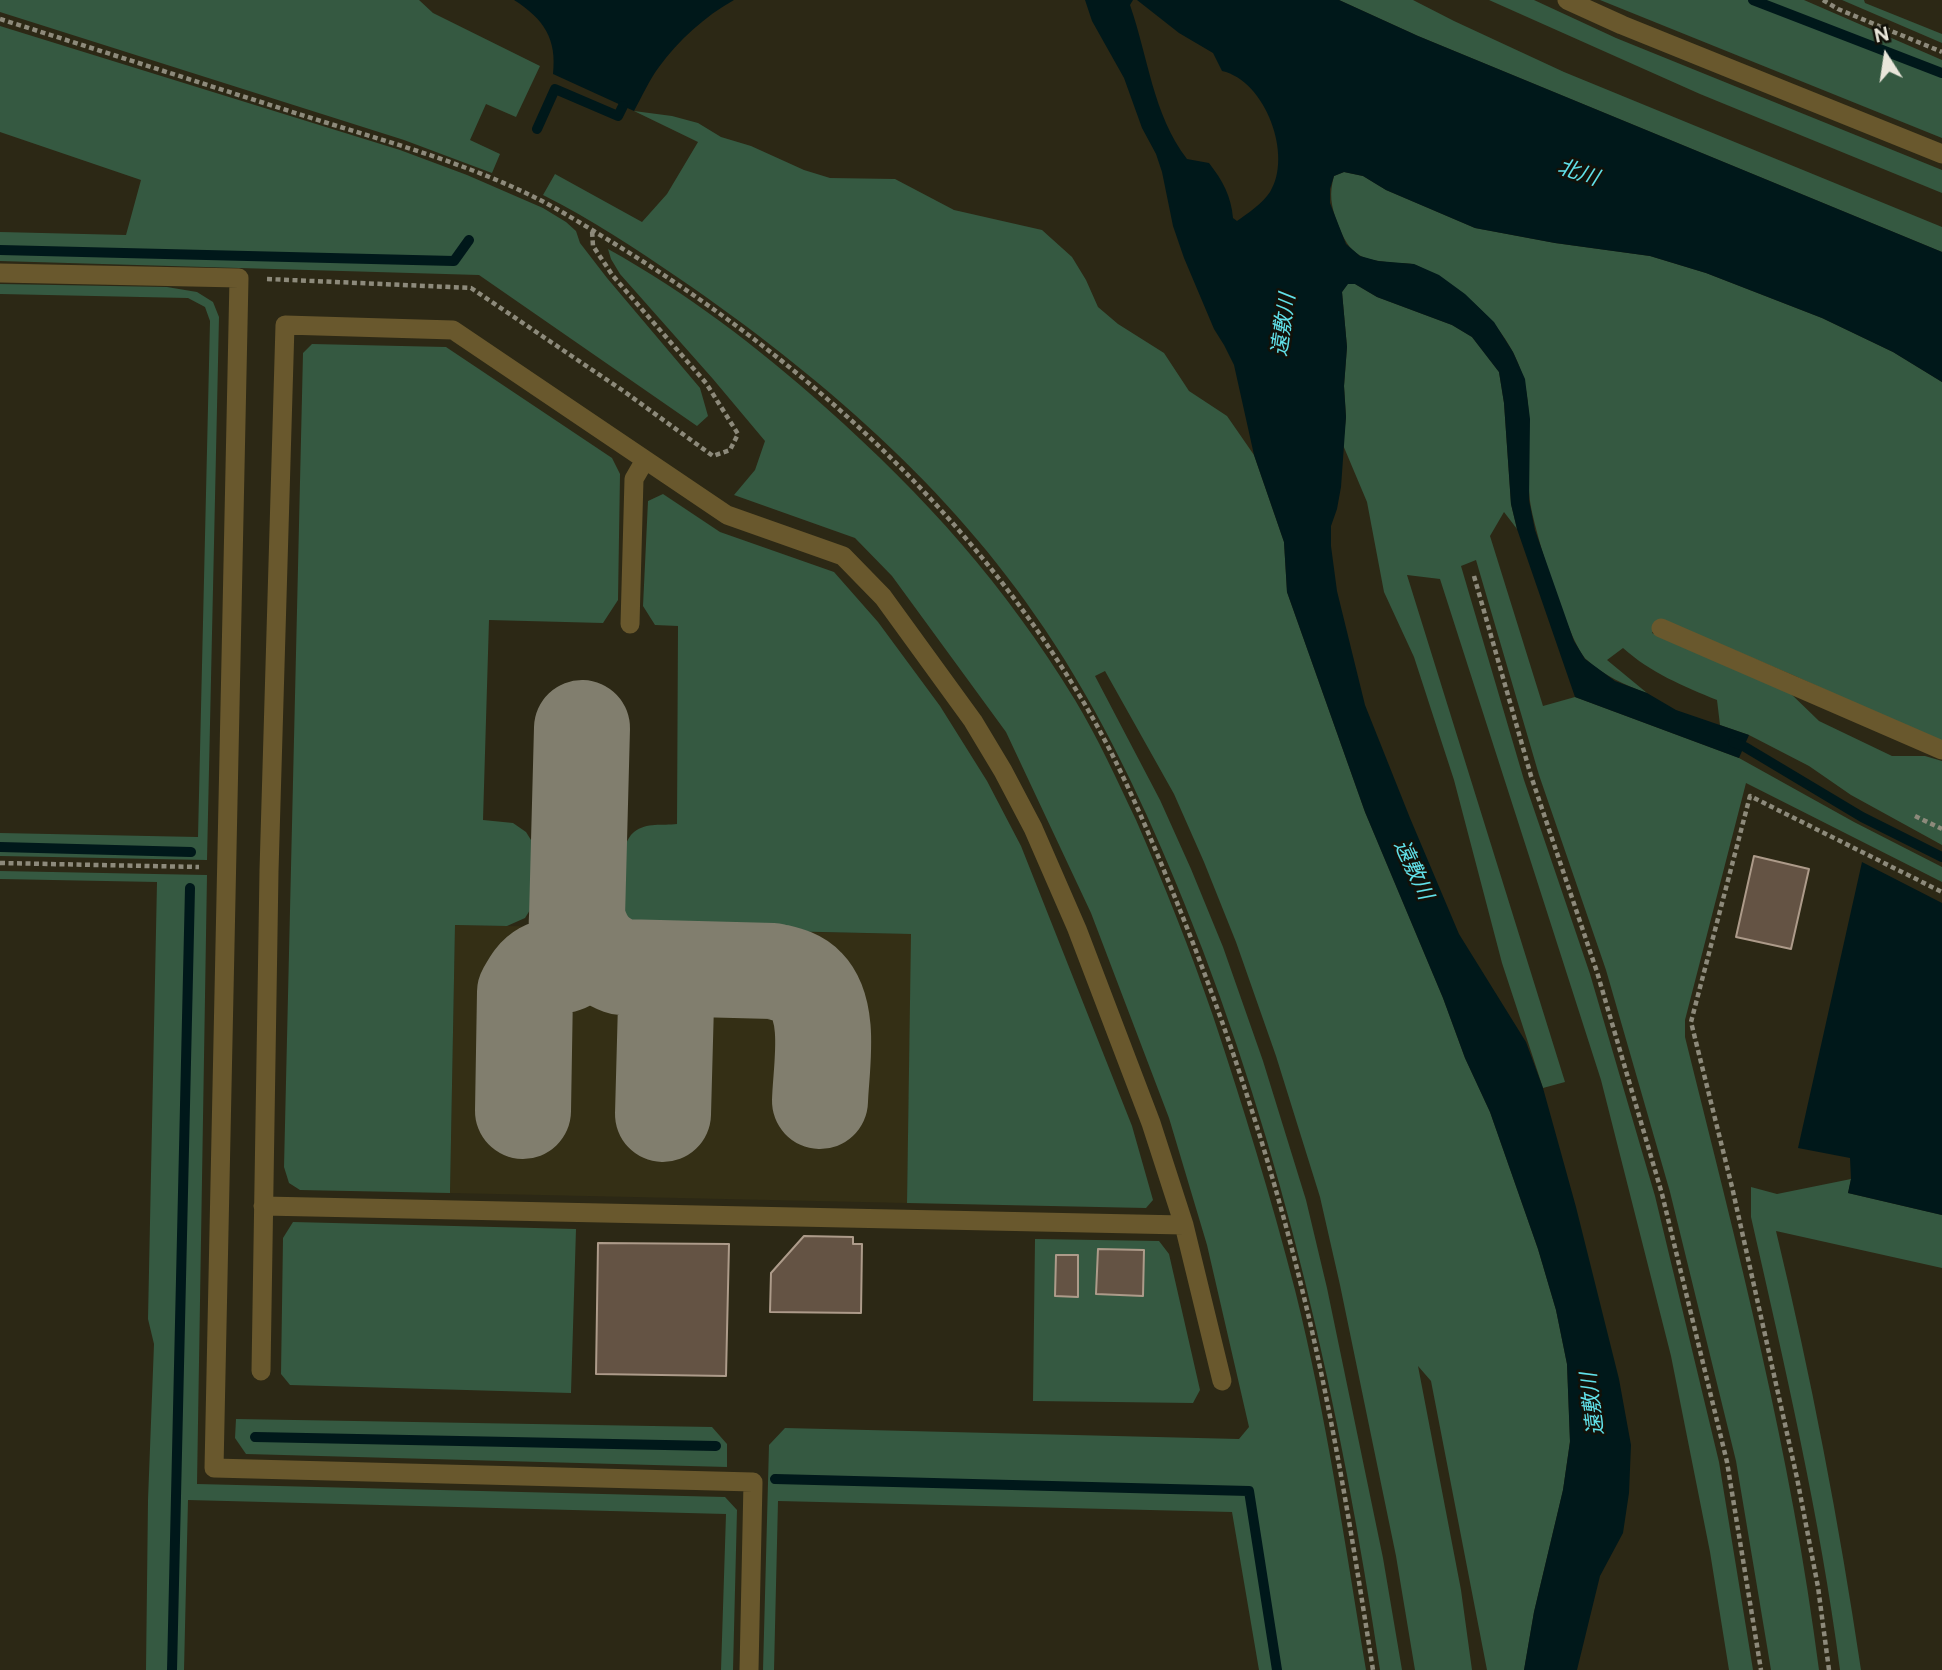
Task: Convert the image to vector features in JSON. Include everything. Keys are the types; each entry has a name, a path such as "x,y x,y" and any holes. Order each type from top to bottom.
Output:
{"street":[{"path":"1567,0 1942,154"},
{"path":"0,273 239,278 214,1468 753,1482 749,1670"},
{"path":"261,1371 268,885 285,325 453,330 727,515 843,556 883,597 974,721 1033,828 1077,929 1151,1123 1184,1225 1222,1381"},
{"path":"630,624 634,479 645,460"},
{"path":"1661,628 1942,750"},
{"path":"263,1206 1184,1225"}],"path":[{"path":"1823,0 1838,9 1942,52"},
{"path":"0,19 402,145 546,203 656,269 721,314 784,363 922,488 1002,580 1082,699 1122,775 1196,950 1240,1078 1270,1175 1308,1318 1336,1455 1373,1670"},
{"path":"239,278 471,288 622,390 713,456 730,450 738,434 706,383 613,276 593,246 592,230"},
{"path":"1474,576 1531,776 1597,972 1662,1194 1727,1462 1761,1670"},
{"path":"1829,1670 1818,1587 1797,1478 1732,1187 1691,1022 1750,796 1942,892"},
{"path":"1915,816 1942,829"},
{"path":"0,863 225,867"}],"shaded area":[{"path":"455,925 912,934 907,1203 450,1193"}],"green space":[{"path":"0,0 419,0 433,13 540,66 516,117 486,104 470,140 500,154 492,173 404,140 0,12"},
{"path":"1339,0 1413,0 1564,72 1942,227 1942,252 1418,36"},
{"path":"1489,0 1534,0 1616,38 1942,170 1942,193 1700,94"},
{"path":"1600,0 1804,0 1942,60 1942,138"},
{"path":"1842,0 1864,0 1865,3 1942,34 1942,43"},
{"path":"0,26 400,150 543,208 576,231 580,243 607,278 700,388 708,416 697,426 479,275 0,261 0,232 126,235 141,180 0,132"},
{"path":"634,111 698,123 721,137 751,146 804,170 830,178 895,179 954,210 1042,230 1072,257 1098,307 1118,324 1164,353 1189,391 1227,416 1254,455 1284,542 1287,592 1365,812 1443,998 1465,1058 1490,1112 1538,1249 1556,1310 1567,1364 1570,1441 1563,1490 1534,1612 1524,1670 1487,1670 1431,1381 1418,1366 1461,1590 1472,1670 1415,1670 1396,1556 1320,1197 1276,1056 1236,942 1204,862 1174,794 1105,671 1095,676 1160,800 1223,947 1263,1061 1306,1200 1383,1558 1402,1670 1380,1670 1347,1475 1327,1378 1280,1186 1252,1091 1185,905 1122,762 1085,694 1044,628 967,528 924,481 831,394 731,315 630,246 543,195 555,174 642,222 667,194 698,142"},
{"path":"1344,172 1363,176 1386,190 1475,228 1555,243 1650,256 1706,273 1822,318 1893,352 1942,382 1942,743 1795,676 1660,619 1652,633 1786,689 1819,721 1892,756 1925,756 1942,761 1942,845 1851,795 1809,766 1749,735 1720,725 1717,700 1656,672 1623,648 1607,660 1647,693 1615,680 1587,660 1562,610 1533,515 1530,501 1526,391 1514,354 1496,326 1473,302 1433,274 1416,265 1374,260 1352,250 1342,234 1331,199 1334,176"},
{"path":"608,249 666,284 748,342 825,407 897,474 991,580 1048,658 1092,729 1136,820 1186,941 1224,1050 1266,1186 1295,1290 1316,1384 1366,1670 1259,1670 1232,1512 778,1501 774,1670 763,1670 769,1445 785,1428 1239,1439 1249,1427 1207,1245 1169,1118 1091,913 1006,732 892,576 855,538 734,495 755,470 765,441 620,274"},
{"path":"1348,283 1355,284 1377,297 1452,325 1472,337 1499,372 1504,403 1511,504 1517,529 1504,512 1490,536 1543,706 1575,697 1739,758 1942,867 1942,882 1746,783 1685,1020 1685,1037 1743,1273 1778,1431 1808,1590 1819,1670 1771,1670 1736,1461 1670,1192 1606,970 1539,775 1476,560 1461,566 1524,780 1590,974 1655,1196 1719,1462 1753,1670 1729,1670 1710,1552 1671,1356 1601,1080 1440,579 1407,575 1565,1082 1543,1088 1502,963 1454,780 1414,657 1384,592 1367,502 1343,445 1347,347 1342,292"},
{"path":"0,284 167,287 197,292 213,302 219,317 207,860 0,856 0,833 198,837 210,321 205,307 188,298 0,294"},
{"path":"312,344 446,347 612,458 620,474 618,600 603,623 489,620 483,820 513,823 526,832 536,848 535,902 525,918 507,926 455,925 450,1193 300,1190 289,1183 284,1167 303,353"},
{"path":"663,494 720,532 834,572 878,622 940,706 987,781 1021,846 1132,1126 1153,1200 1146,1208 907,1203 911,934 644,928 626,916 619,886 624,848 629,838 644,827 677,824 678,626 655,625 643,606 648,501"},
{"path":"0,871 207,875 197,1484 725,1497 737,1510 733,1670 721,1670 726,1514 188,1500 184,1670 146,1670 148,1500 154,1344 148,1319 157,882 0,879"},
{"path":"1851,1179 1848,1193 1942,1215 1942,1268 1776,1231 1823,1449 1861,1670 1840,1670 1812,1499 1751,1217 1751,1187 1777,1194"},
{"path":"293,1222 576,1229 571,1393 290,1385 281,1374 283,1238"},
{"path":"1035,1239 1159,1241 1169,1254 1200,1390 1193,1403 1033,1401"},
{"path":"236,1419 712,1427 727,1444 727,1467 246,1454 235,1438"}],"water":[{"path":"514,0 734,0 703,21 675,48 655,72 634,111 553,74 553,50 546,31 533,15"},
{"path":"1085,0 1133,0 1130,5 1166,124 1187,159 1209,163 1226,189 1233,218 1237,221 1267,196 1276,177 1277,141 1263,104 1238,78 1222,71 1213,53 1179,33 1137,0 1339,0 1418,36 1942,252 1942,382 1893,352 1822,318 1706,273 1650,256 1555,243 1475,228 1386,190 1363,176 1344,172 1334,176 1330,189 1330,203 1346,244 1360,256 1378,261 1414,264 1439,275 1465,294 1494,322 1513,352 1525,379 1530,419 1529,500 1535,530 1574,641 1585,659 1615,681 1647,693 1676,710 1749,735 1739,758 1575,697 1517,529 1511,504 1504,403 1499,372 1472,337 1452,325 1377,297 1355,284 1348,284 1342,292 1347,347 1344,386 1346,417 1341,487 1331,526 1337,591 1365,705 1410,818 1459,934 1526,1042 1543,1088 1619,1379 1631,1445 1629,1493 1623,1533 1600,1576 1577,1670 1524,1670 1534,1612 1563,1490 1570,1442 1567,1364 1556,1310 1538,1249 1490,1112 1465,1058 1443,998 1365,812 1287,592 1284,542 1254,455 1234,365 1214,329 1184,258 1173,226 1156,154 1142,128 1124,78 1092,21"},
{"path":"1862,862 1942,903 1942,1215 1848,1193 1851,1179 1850,1158 1798,1148"}],"building":[{"path":"1754,856 1809,869 1791,949 1736,937"},
{"path":"804,1236 853,1237 853,1244 862,1244 861,1313 770,1312 771,1273"},
{"path":"598,1243 729,1244 726,1376 596,1374"},
{"path":"1098,1249 1144,1250 1143,1296 1096,1294"},
{"path":"1056,1255 1078,1255 1078,1297 1055,1296"}],"waterway":[{"path":"1753,0 1942,73"},
{"path":"537,129 555,89 618,116 623,106"},
{"path":"0,250 454,261 469,240"},
{"path":"1733,742 1862,817 1942,857"},
{"path":"0,847 191,852"},
{"path":"172,1670 190,888"},
{"path":"255,1437 716,1446"},
{"path":"775,1479 1249,1491 1277,1670"}],"taxiway":[{"path":"582,728 577,917 587,942 597,954 621,967 773,971 800,980 815,997 820,1010 823,1041 820,1101"},
{"path":"523,1111 525,992 540,972 571,961 576,948 577,917"},
{"path":"638,968 657,981 666,1004 663,1114"}],"water label":[{"name":"北川","path":"1578,173"},
{"name":"遠敷川","path":"1284,325"},
{"name":"遠敷川","path":"1413,870"},
{"name":"遠敷川","path":"1593,1404"}]}
